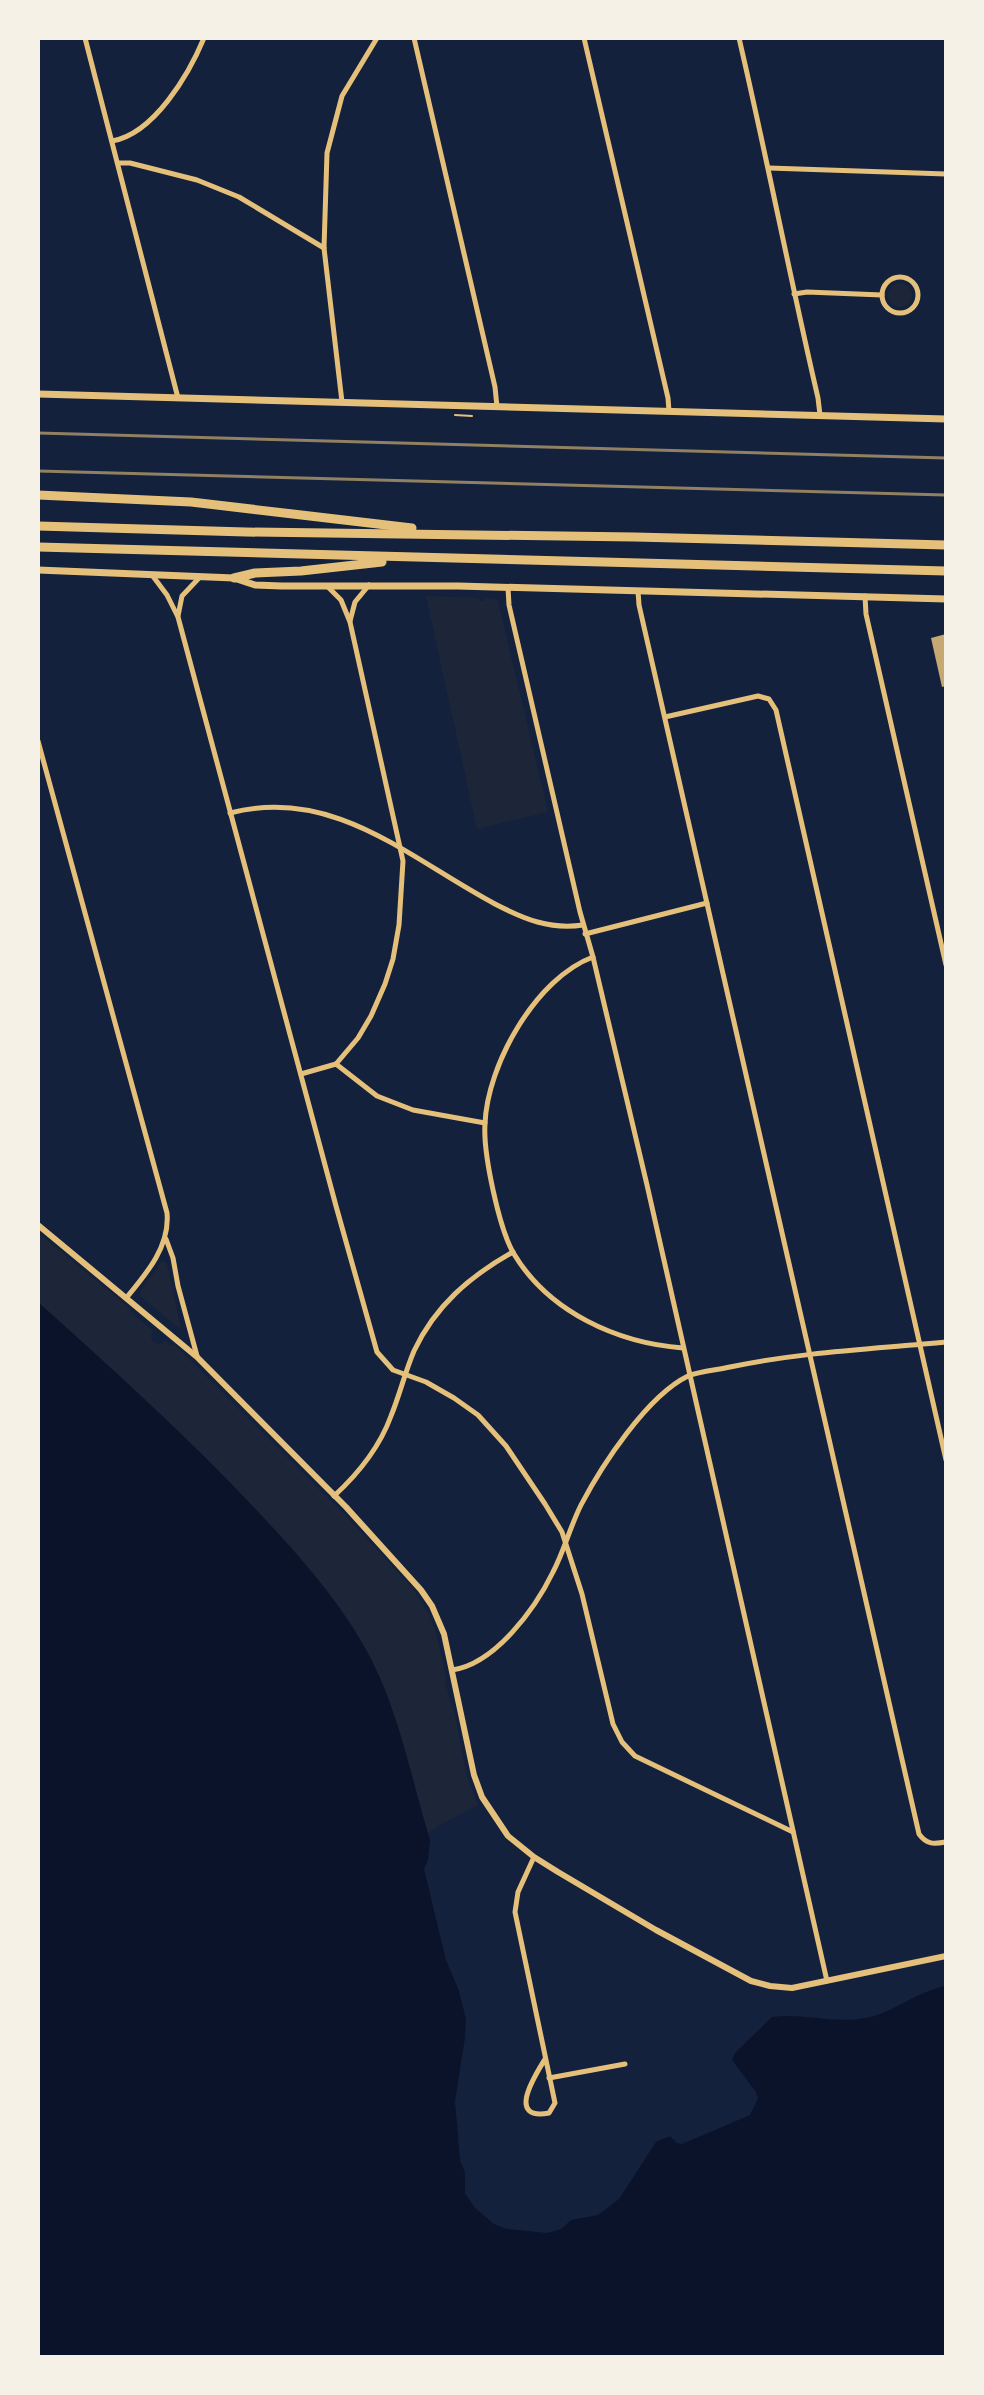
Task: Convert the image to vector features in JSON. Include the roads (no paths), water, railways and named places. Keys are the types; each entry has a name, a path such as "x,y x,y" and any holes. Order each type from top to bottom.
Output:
{"highway":[{"path":"38,495 191,502 451,533"},
{"path":"38,526 946,545"},
{"path":"38,547 946,571"},
{"path":"234,578 255,573 415,558"}],"main road":[{"path":"38,394 946,419"},
{"path":"38,570 234,578 255,585 508,587 946,599"}],"street":[{"path":"85,38 178,398"},
{"path":"112,141 125,139 163,106 185,76 204,38"},
{"path":"342,403 324,248 327,153 342,96 377,38"},
{"path":"414,38 497,407"},
{"path":"584,38 669,411"},
{"path":"739,38 820,415"},
{"path":"118,163 130,163 197,180 239,197 324,248"},
{"path":"769,168 946,174"},
{"path":"900,277 912,282 918,294 913,307 902,313 889,309 882,295 887,282 900,277"},
{"path":"794,294 882,295"},
{"path":"152,575 178,617 375,1347 388,1366 426,1382 471,1409 494,1432 545,1504 562,1532 582,1594 613,1724 622,1742 635,1756 793,1832"},
{"path":"178,617 182,596 200,577"},
{"path":"350,622 355,602 369,585"},
{"path":"301,1074 336,1064 371,1016 390,968 397,940 403,866 350,622 342,603 327,586"},
{"path":"508,587 509,605 585,934 593,957 827,1981"},
{"path":"638,591 919,1834 931,1844 946,1842"},
{"path":"865,596 866,614 946,965"},
{"path":"665,717 758,696 769,699 776,710 946,1460"},
{"path":"38,741 167,1213 166,1239 197,1357"},
{"path":"230,813 273,807 323,812 400,848 526,920 565,927 583,925"},
{"path":"585,934 707,903"},
{"path":"593,957 572,967 538,997 505,1050 492,1085 485,1123 489,1170 513,1252 531,1276 564,1308 612,1334 650,1345 683,1348"},
{"path":"336,1064 377,1096 413,1110 485,1123"},
{"path":"38,1225 197,1357 334,1496 427,1597 441,1625 474,1775 482,1797 508,1836 534,1857 656,1930 751,1981 770,1986 792,1988 946,1956"},
{"path":"127,1297 166,1239"},
{"path":"334,1496 347,1484 378,1442 391,1417 420,1341 451,1296 513,1252"},
{"path":"452,1670 480,1659 516,1627 553,1573 581,1506 616,1446 660,1397 689,1376 757,1361 946,1342"},
{"path":"534,1857 518,1892 515,1912 555,2103 549,2113 540,2114 531,2110 526,2103 527,2090 545,2059"},
{"path":"549,2078 625,2064"}],"railway":[{"path":"38,433 946,458"},
{"path":"38,471 946,495"}]}
